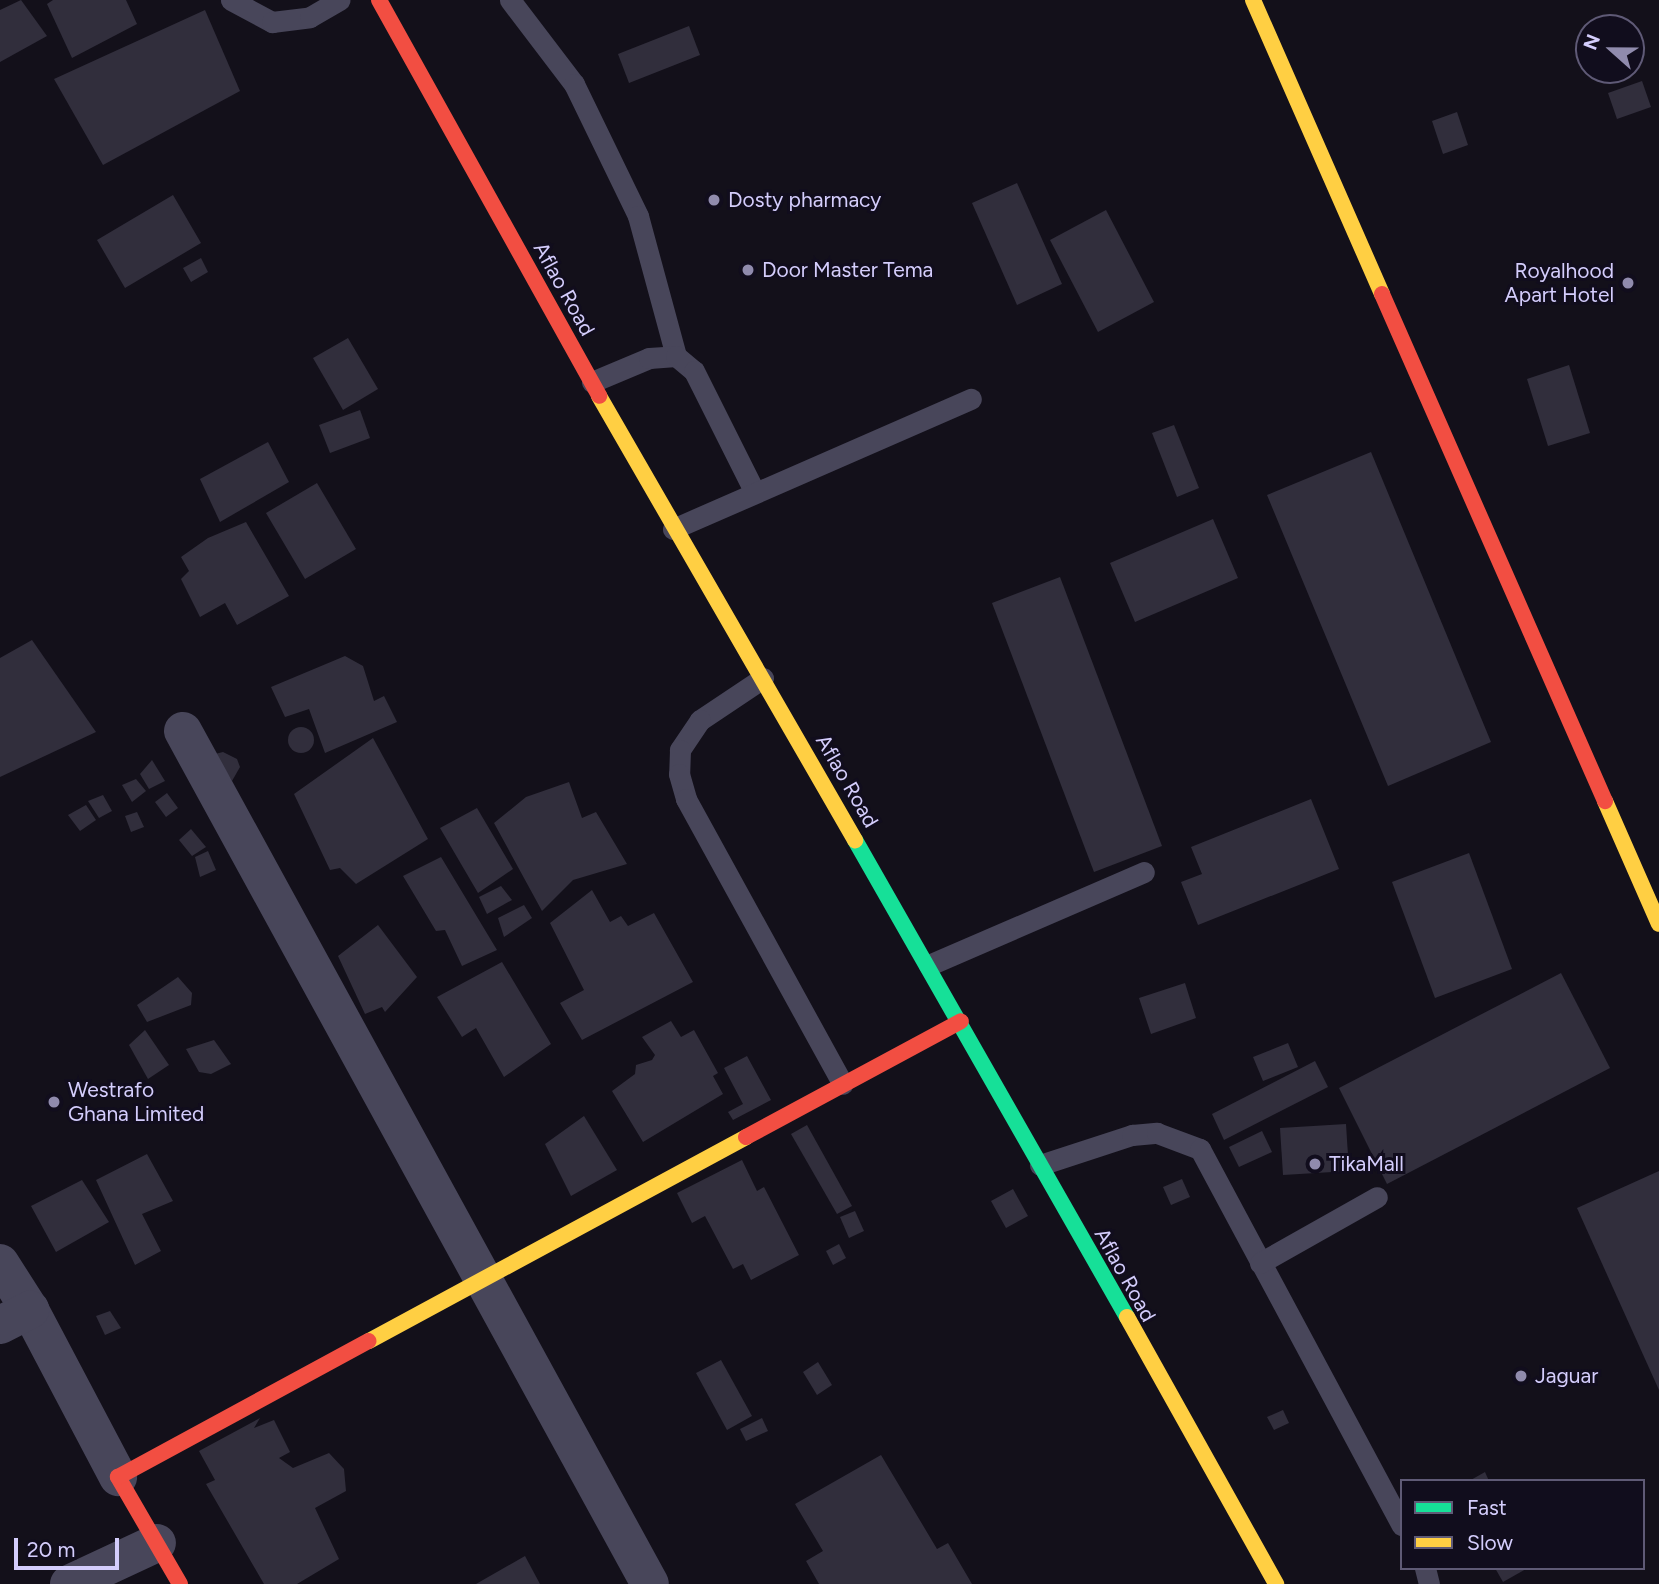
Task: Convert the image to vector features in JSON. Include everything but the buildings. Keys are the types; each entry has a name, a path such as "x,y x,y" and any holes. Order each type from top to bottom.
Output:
{"main road":[{"name":"Aflao Road","path":"379,0 673,529 763,678 929,965 1276,1584"},
{"path":"1253,0 1659,924"},
{"path":"180,1584 118,1477 961,1021"}],"street":[{"path":"183,731 650,1584"},
{"path":"0,1263 15,1318 118,1477"},
{"path":"69,1584 157,1543"}],"lane":[{"path":"231,0 272,22 310,17 340,0"},
{"path":"510,0 574,84 638,216 676,356 694,371 755,493"},
{"path":"592,382 649,358 676,356"},
{"path":"673,529 971,399"},
{"path":"763,678 700,720 680,750 679,775 685,799 843,1084"},
{"path":"929,965 1144,872"},
{"path":"1040,1165 1132,1135 1157,1133 1177,1138 1200,1149 1400,1521"},
{"path":"1261,1263 1377,1197"}],"traffic: fast":[{"path":"855,840 1127,1317"}],"traffic: slow":[{"path":"1253,0 1382,294"},
{"path":"599,396 855,840"},
{"path":"1605,801 1659,924"},
{"path":"369,1341 746,1137"},
{"path":"1127,1317 1276,1584"}],"traffic: jam":[{"path":"379,0 599,396"},
{"path":"1382,294 1605,801"},
{"path":"746,1137 961,1021"},
{"path":"180,1584 118,1477 369,1341"}],"place":[{"name":"Dosty pharmacy","path":"714,200"},
{"name":"Door Master Tema","path":"748,270"},
{"name":"Royalhood Apart Hotel","path":"1628,283"},
{"name":"Westrafo Ghana Limited","path":"54,1102"},
{"name":"TikaMall","path":"1315,1164"},
{"name":"Jaguar","path":"1521,1376"}]}
